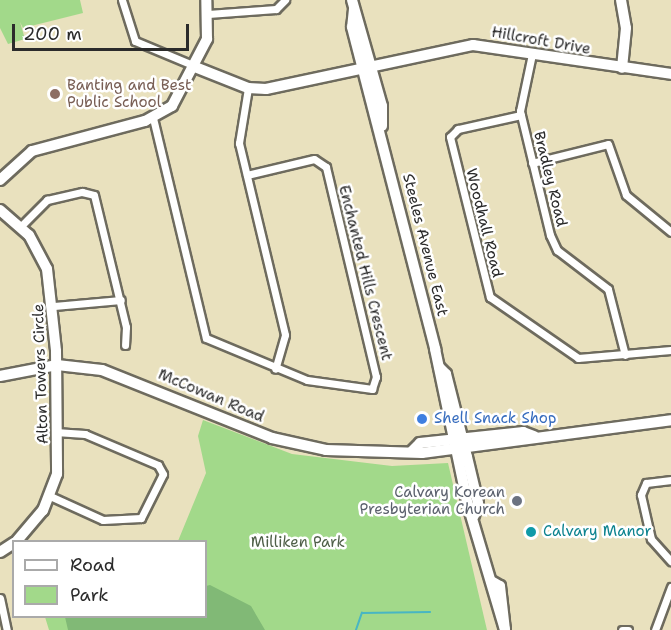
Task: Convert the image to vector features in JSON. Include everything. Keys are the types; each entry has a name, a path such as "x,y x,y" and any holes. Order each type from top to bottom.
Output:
{"main road":[{"path":"0,180 14,161 32,151 153,118 178,100 207,39 206,0"},
{"path":"621,0 626,28 622,68"},
{"name":"Steeles Avenue East","path":"353,4 458,444 478,503 474,515 493,582"},
{"name":"Hillcroft Drive","path":"248,88 278,88 460,46 671,74"},
{"path":"195,67 248,88"},
{"name":"Alton Towers Circle","path":"0,210 21,226 47,269 54,306 57,365 59,432 50,496 17,540"},
{"name":"McCowan Road","path":"0,376 57,365 102,370 272,438 326,450 412,451 420,443 458,444 523,432 534,436 671,420"}],"street":[{"path":"122,0 135,41 195,67"},
{"path":"208,14 276,9 285,0"},
{"name":"Bradley Road","path":"532,54 520,115 553,244 608,289 625,355"},
{"path":"248,88 239,135 285,335 275,369"},
{"name":"Woodhall Road","path":"520,115 458,129 450,137 488,293 570,355 625,355 671,350"},
{"name":"Enchanted Hills Crescent","path":"153,118 206,338 275,369 363,391 376,382 323,163 314,159 247,176"},
{"path":"532,163 608,144 626,195 671,232"},
{"path":"21,226 42,202 91,193 121,300 125,345"},
{"path":"54,306 121,300"},
{"path":"50,496 103,520 141,518 164,474 158,465 85,434 59,432"},
{"path":"671,480 646,483 641,495 651,539 671,561"},
{"path":"655,630 671,587"},
{"path":"0,598 8,630"},
{"path":"622,630 628,630"}],"green space":[{"path":"0,0 80,0 83,13 23,28 20,22 25,39 8,44 0,28"},
{"name":"Milliken Park","path":"203,420 292,454 392,466 448,463 487,630 49,630 45,618 207,618 207,540 178,540 206,473 198,436"},
{"path":"210,585 251,606 265,630 68,630 65,618 207,618 207,586"}],"waterway":[{"path":"356,630 362,613 430,612"}],"place":[{"name":"Banting and Best Public School","path":"55,94"},
{"name":"Shell Snack Shop","path":"422,419"},
{"name":"Calvary Korean Presbyterian Church","path":"517,501"},
{"name":"Calvary Manor","path":"531,532"}]}
